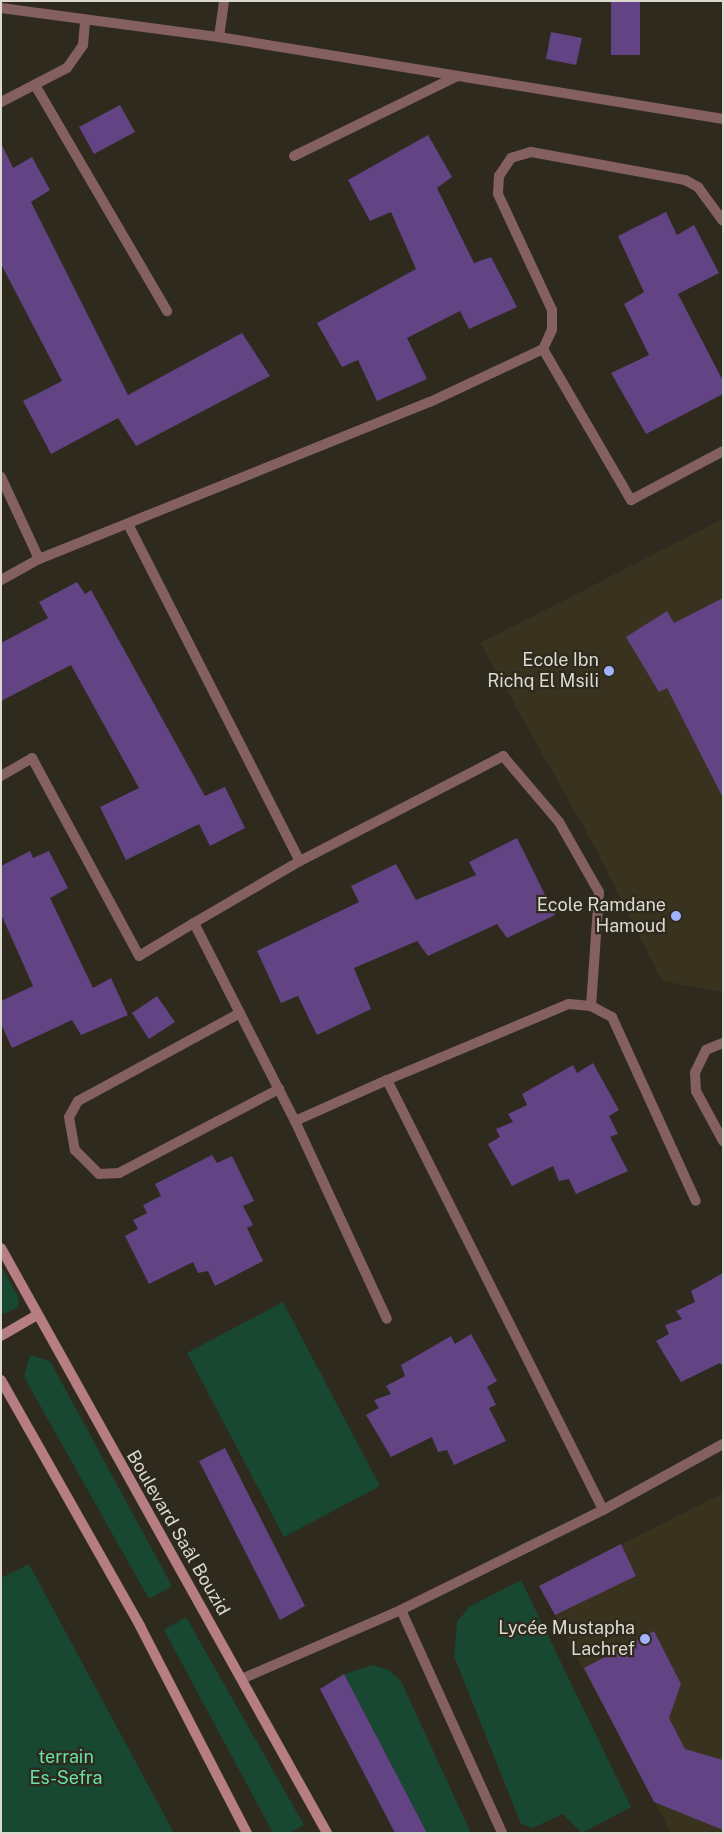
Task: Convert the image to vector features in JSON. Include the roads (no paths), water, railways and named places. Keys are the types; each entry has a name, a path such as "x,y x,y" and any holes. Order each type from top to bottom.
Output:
{"main road":[{"name":"Boulevard Saâl Bouzid","path":"1,1248 37,1315 244,1678 327,1833"},
{"path":"1,1336 37,1315"},
{"path":"1,1380 140,1626 247,1833"}],"street":[{"path":"219,37 224,1"},
{"path":"1,8 85,22 219,37 723,119"},
{"path":"1,102 67,68 83,45 85,22"},
{"path":"294,156 457,76"},
{"path":"35,85 167,311"},
{"path":"1,580 39,559 129,526 430,402 543,349 552,330 552,310 498,194 499,176 511,158 531,152 685,180 698,187 723,221"},
{"path":"543,349 630,500 723,451"},
{"path":"1,477 39,559"},
{"path":"129,526 300,861"},
{"path":"1,776 32,758 139,956 300,861 502,756 560,822 599,892 591,1006"},
{"path":"194,923 295,1121 387,1320"},
{"path":"295,1121 387,1080 570,1004 591,1006 612,1017 696,1201"},
{"path":"240,1013 78,1101 69,1117 75,1150 99,1174 119,1173 279,1089"},
{"path":"723,1044 706,1050 695,1073 696,1091 723,1141"},
{"path":"387,1080 602,1510"},
{"path":"244,1678 401,1610 602,1510 723,1444"},
{"path":"401,1610 502,1833"}],"place":[{"name":"Ecole Ibn Richq El Msili","path":"609,671"},
{"name":"Ecole Ramdane Hamoud","path":"676,916"},
{"name":"Lycée Mustapha Lachref","path":"645,1639"}],"park label":[{"name":"terrain Es-Sefra","path":"66,1768"}]}
